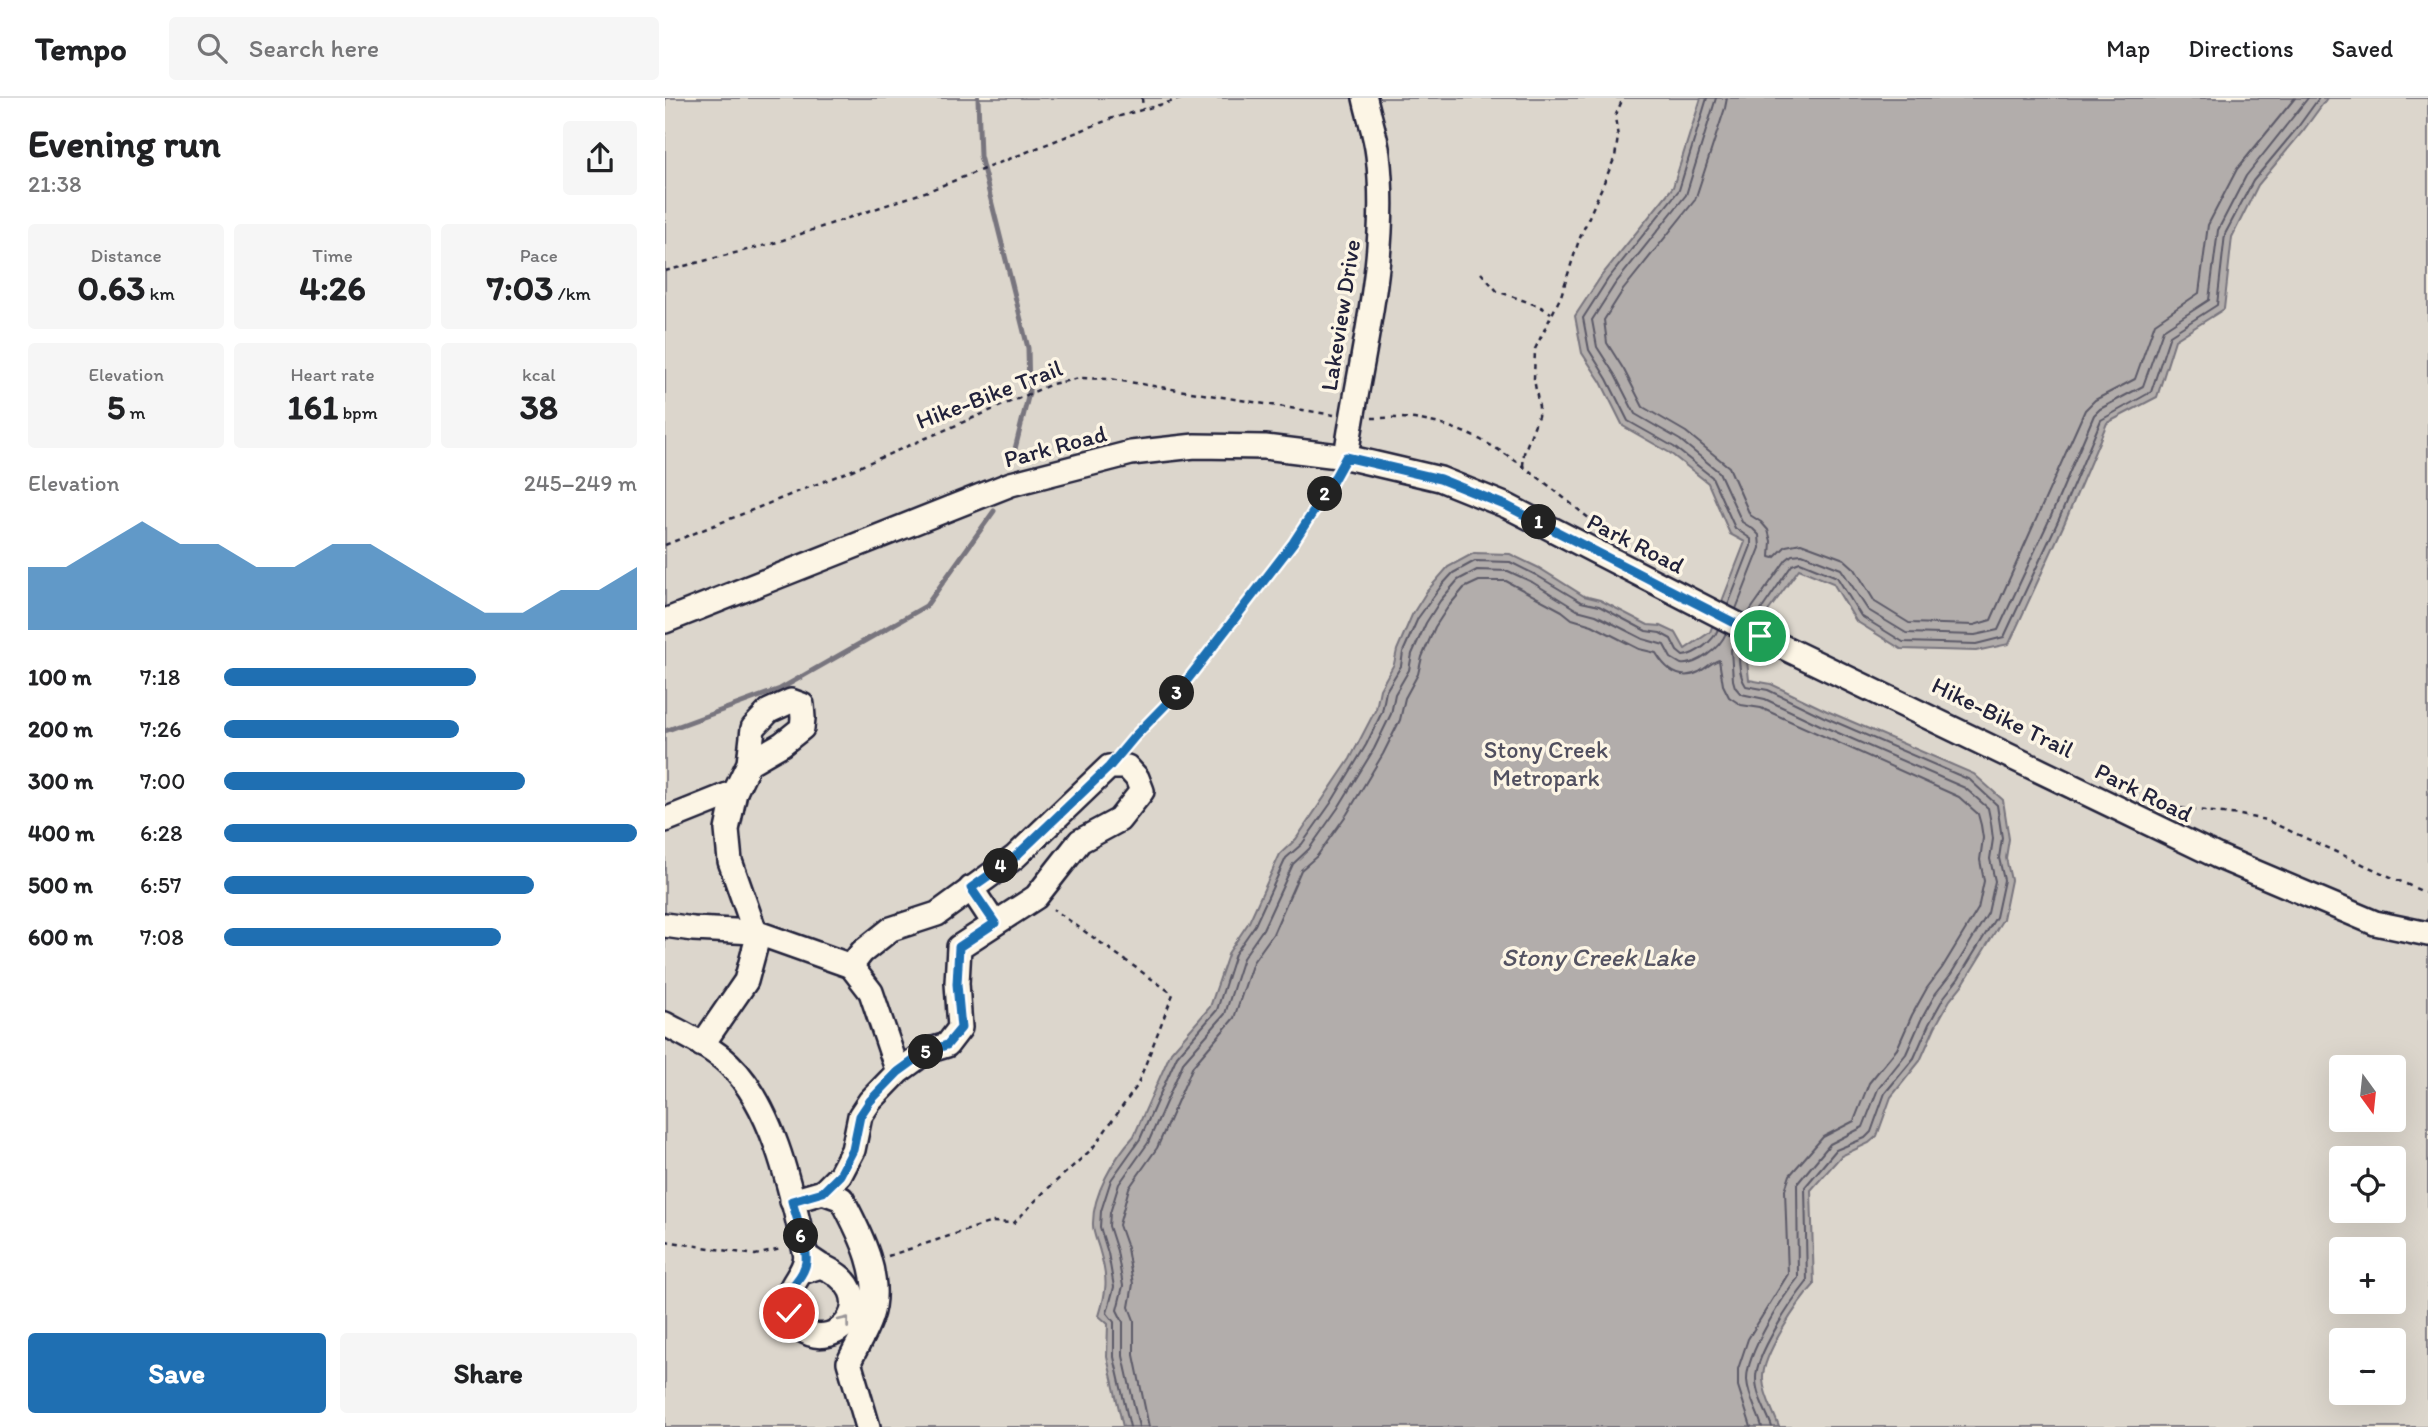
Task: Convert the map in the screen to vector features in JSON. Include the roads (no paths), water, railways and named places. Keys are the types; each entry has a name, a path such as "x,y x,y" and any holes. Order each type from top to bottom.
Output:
{"street":[{"name":"Lakeview Drive","path":"1346,457 1378,265 1381,207 1378,154 1365,98"},
{"name":"Park Road","path":"665,621 1011,484 1131,453 1195,446 1230,446 1265,447 1346,457 1440,479 1507,506 1760,636 2217,856 2375,923 2428,934"},
{"path":"702,1045 746,981 756,944 755,932 730,861 727,830 735,792 749,763"},
{"path":"833,1195 853,1150 860,1116 870,1101 898,1072 927,1051 947,1045 961,1028 957,984 959,947 1036,897 1080,841 1119,820 1142,791 1136,778 1127,767 1109,767 1015,857 937,914 891,929 862,952 851,965"},
{"path":"666,820 735,792"},
{"path":"971,888 995,923"},
{"path":"665,925 755,932 851,965 871,992 898,1072"},
{"path":"665,1024 728,1063 749,1087 766,1118 810,1265"},
{"path":"792,1201 833,1195"},
{"path":"833,1195 861,1235 874,1282 871,1316 849,1362 867,1427"}],"water":[{"name":"Stony Creek Lake","path":"1701,98 2327,98 2258,185 2232,237 2224,309 2175,340 2157,397 2107,423 2009,644 1976,651 1901,649 1856,621 1833,583 1799,569 1764,617 1746,650 1749,680 1771,684 1974,774 2003,800 2009,839 2006,858 2011,880 2003,919 1963,984 1950,1000 1920,1061 1891,1097 1877,1136 1869,1143 1841,1156 1811,1190 1814,1285 1782,1330 1764,1370 1765,1392 1779,1427 1123,1427 1107,1357 1108,1324 1099,1316 1105,1291 1105,1277 1093,1225 1100,1189 1119,1155 1134,1136 1171,1052 1210,1007 1229,952 1249,922 1280,854 1296,839 1350,759 1376,709 1380,689 1394,664 1412,615 1427,591 1448,567 1474,553 1510,554 1539,568 1584,596 1600,600 1648,625 1661,626 1676,633 1685,649 1710,632 1745,542 1730,534 1708,483 1670,453 1623,426 1601,382 1582,353 1575,316 1602,275 1673,187"}],"waterway":[{"path":"978,98 980,156 1028,348 1029,393 1013,457"},
{"path":"665,731 780,689 926,606 994,511"}],"park label":[{"name":"Stony Creek Metropark","path":"1546,763"}]}
